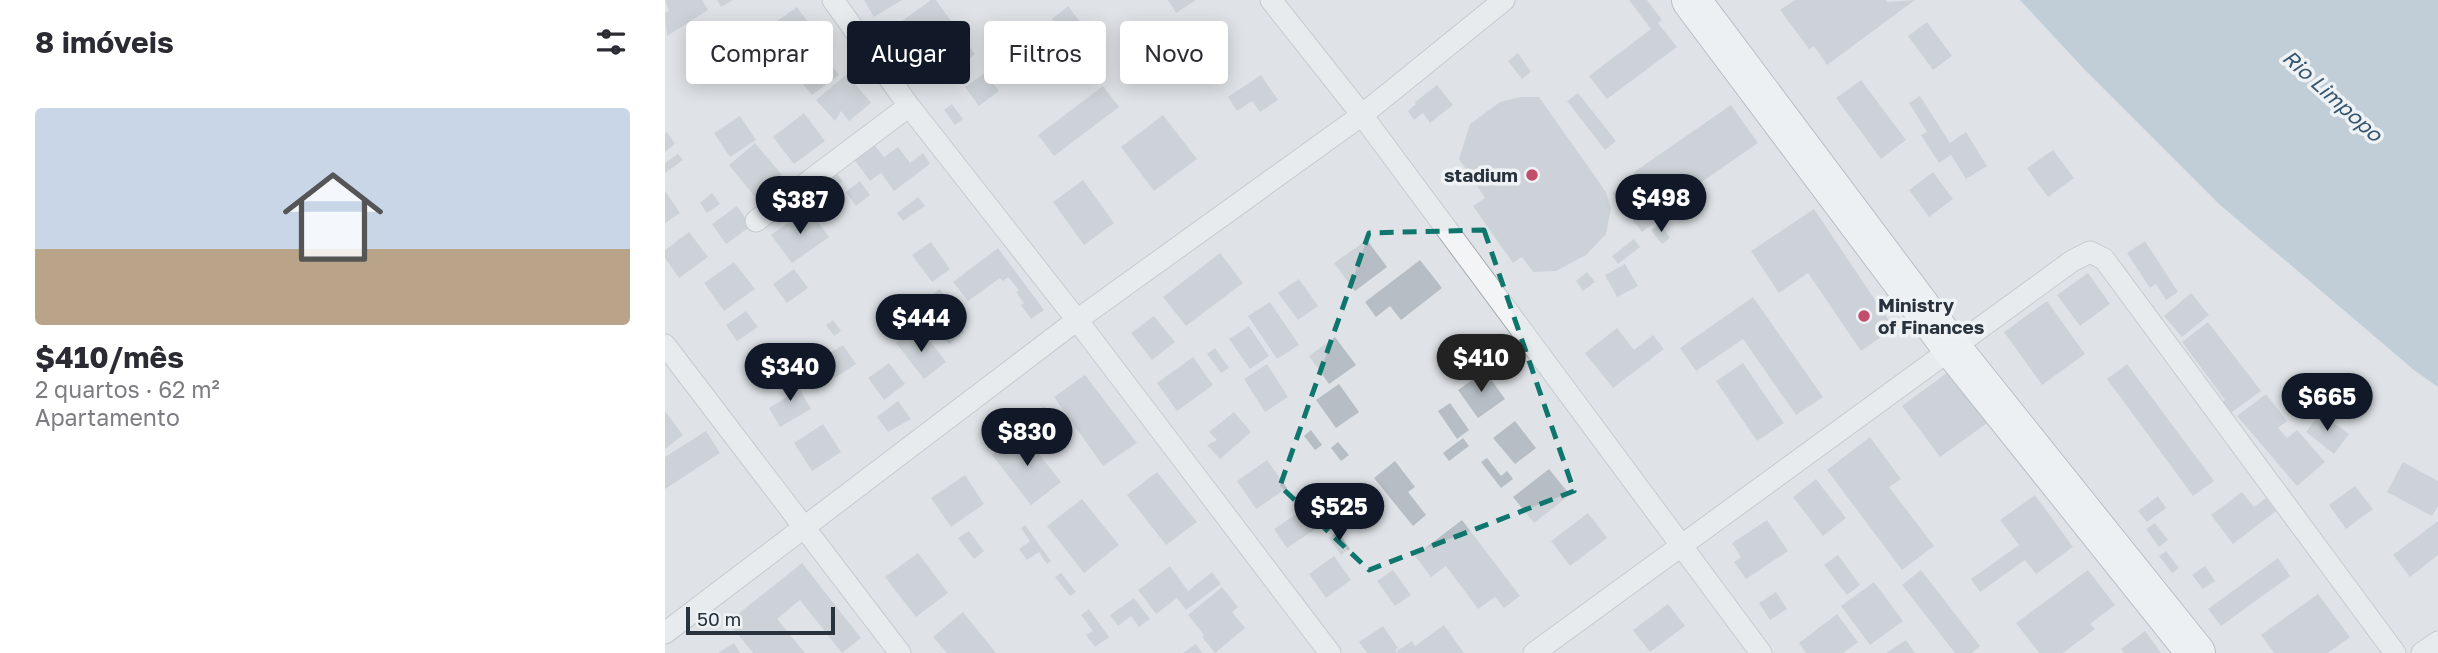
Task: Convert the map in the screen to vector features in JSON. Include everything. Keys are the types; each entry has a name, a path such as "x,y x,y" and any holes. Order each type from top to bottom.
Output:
{"highway":[{"path":"1691,0 1951,347 2196,653"}],"street":[{"path":"833,0 909,106 1077,320 1330,653"},
{"path":"1271,0 1362,115 1761,653"},
{"path":"665,633 1077,320 1362,115 1504,0"},
{"path":"756,221 909,106"},
{"path":"1534,653 1951,347 2071,261 2090,252 2104,259 2395,653"},
{"path":"665,345 900,653"},
{"path":"2423,653 2438,642"}],"highlighted area":[{"path":"1484,230 1574,491 1369,570 1280,486 1369,233"}],"water":[{"name":"Rio Limpopo","path":"2020,0 2438,0 2438,387 2414,370 2219,204 2085,70"}],"building":[{"path":"665,0 702,0 708,10 686,21 686,24 667,36 665,13 669,11"},
{"path":"717,0 733,0 721,7"},
{"path":"864,0 902,0 874,17"},
{"path":"931,0 936,0 951,21 902,21"},
{"path":"1168,0 1196,0 1176,13"},
{"path":"1629,0 1647,0 1662,20 1658,23 1677,47 1607,99 1589,76 1651,29"},
{"path":"1795,0 1915,0 1827,65 1814,46 1809,49 1780,10"},
{"path":"1068,6 1080,21 1054,21 1052,19"},
{"path":"797,7 807,21 777,21"},
{"path":"1927,22 1952,56 1933,70 1908,36"},
{"path":"1518,53 1531,72 1522,79 1508,61"},
{"path":"833,67 839,75 833,79"},
{"path":"847,74 847,84 855,84 871,103 849,121 841,111 835,121 816,100"},
{"path":"984,74 984,84 994,84 999,91 979,106 965,87"},
{"path":"1261,75 1278,100 1260,112 1252,101 1237,111 1228,97"},
{"path":"1861,80 1906,140 1881,159 1836,98"},
{"path":"803,84 827,84 812,95"},
{"path":"1437,85 1453,105 1430,123 1423,113 1414,120 1408,111"},
{"path":"1103,86 1119,107 1054,156 1038,135"},
{"path":"1578,93 1616,141 1605,150 1567,101"},
{"path":"1920,96 1950,143 1966,132 1987,166 1966,179 1951,155 1939,163 1921,135 1927,132 1909,103"},
{"name":"stadium","path":"1520,97 1539,97 1606,192 1611,208 1606,234 1586,255 1556,271 1533,272 1522,257 1513,263 1473,206 1485,198 1459,159 1470,124 1500,102"},
{"path":"952,104 963,119 955,125 944,110"},
{"path":"1731,105 1758,143 1661,210 1634,172"},
{"path":"804,113 825,141 794,164 773,137"},
{"path":"1163,115 1197,159 1154,191 1121,147"},
{"path":"740,116 756,140 730,157 714,133"},
{"path":"667,132 675,144 665,152 665,134"},
{"path":"755,143 782,175 755,197 729,165"},
{"path":"873,143 884,157 898,147 910,163 923,153 930,164 894,191 881,173 870,181 853,158"},
{"path":"2053,150 2074,178 2048,197 2027,168"},
{"path":"678,154 683,160 665,173 665,163"},
{"path":"834,171 843,181 830,192 821,182"},
{"path":"1933,172 1953,199 1929,217 1909,190"},
{"path":"1083,180 1114,223 1084,245 1053,202"},
{"path":"1630,180 1659,219 1642,232 1612,193"},
{"path":"860,181 870,195 856,206 846,192"},
{"path":"665,191 680,213 665,223"},
{"path":"712,193 720,204 707,213 700,203"},
{"path":"918,197 925,206 903,221 897,213"},
{"path":"737,206 751,226 726,244 712,224"},
{"path":"808,208 829,237 792,263 771,235"},
{"path":"1814,209 1894,328 1861,351 1808,273 1779,293 1751,251"},
{"path":"1660,224 1670,238 1662,244 1651,230"},
{"path":"689,232 708,257 679,278 665,258 665,250"},
{"path":"1634,239 1640,247 1618,264 1612,256"},
{"path":"1367,240 1387,267 1355,291 1334,263"},
{"path":"2145,241 2178,292 2166,300 2156,284 2150,288 2127,253"},
{"path":"931,242 950,269 932,282 912,255"},
{"path":"998,248 1044,310 1031,319 1021,305 1024,303 1016,292 1019,290 1008,277 1003,281 1000,278 968,301 953,282"},
{"path":"1220,253 1243,283 1186,326 1163,297"},
{"path":"1420,260 1442,288 1401,320 1390,306 1376,317 1365,302"},
{"path":"734,262 755,289 724,311 704,283"},
{"path":"1625,264 1638,286 1617,297 1605,275"},
{"path":"794,269 808,288 787,303 773,284"},
{"path":"1587,272 1595,282 1583,291 1576,281"},
{"path":"2088,273 2110,304 2080,326 2057,295"},
{"path":"1299,279 1318,306 1298,320 1278,293"},
{"path":"940,289 956,312 941,323 925,300"},
{"path":"2191,293 2209,315 2182,337 2164,316"},
{"path":"1753,297 1823,397 1796,415 1743,339 1696,371 1680,348"},
{"path":"2047,301 2085,354 2042,385 2004,332"},
{"path":"1270,302 1299,345 1277,359 1248,316"},
{"path":"746,311 758,327 737,341 726,325"},
{"path":"1154,316 1175,342 1152,360 1131,333"},
{"path":"932,318 938,326 929,333 923,324"},
{"path":"952,319 964,332 949,344 938,331"},
{"path":"833,320 841,331 834,336 826,325"},
{"path":"2208,322 2261,391 2231,413 2223,402 2225,400 2182,342"},
{"path":"1249,326 1269,356 1250,369 1229,339"},
{"path":"1617,328 1634,350 1653,335 1664,349 1613,388 1585,353"},
{"path":"912,331 921,343 928,338 946,362 924,379 896,343"},
{"path":"1335,337 1356,365 1329,384 1309,356"},
{"path":"814,343 823,357 843,345 856,364 824,385 815,371 801,380 788,359"},
{"path":"1215,348 1229,368 1221,373 1207,354"},
{"path":"1193,357 1213,385 1177,411 1157,383"},
{"path":"889,363 905,384 884,400 868,378"},
{"path":"1743,363 1784,423 1757,441 1716,381"},
{"path":"1267,364 1288,397 1265,412 1244,379"},
{"path":"2127,364 2214,481 2193,496 2107,379"},
{"path":"1952,369 1990,421 1940,457 1902,406"},
{"path":"1485,371 1505,399 1478,418 1458,390"},
{"path":"791,374 811,409 780,427 769,408 787,397 778,382"},
{"path":"1085,375 1137,443 1103,466 1054,397"},
{"path":"1339,384 1359,412 1336,428 1316,400"},
{"path":"2266,394 2287,421 2278,428 2287,438 2297,430 2325,462 2297,486 2237,416"},
{"path":"898,401 911,419 888,432 877,417"},
{"path":"1450,403 1469,430 1457,439 1438,411"},
{"path":"1044,406 1061,427 1038,445 1019,424"},
{"path":"665,411 683,435 665,449"},
{"path":"1234,412 1251,432 1220,459 1207,445 1217,440 1209,432"},
{"path":"2320,413 2349,434 2334,454 2306,432"},
{"path":"1515,421 1536,448 1515,464 1493,438"},
{"path":"823,424 841,452 812,471 794,443"},
{"path":"1311,430 1322,445 1315,450 1304,436"},
{"path":"706,431 720,453 665,489 665,457"},
{"path":"1022,432 1061,482 1031,505 992,455"},
{"path":"1870,437 1901,479 1889,487 1934,546 1902,570 1827,470"},
{"path":"1463,438 1469,446 1449,461 1443,453"},
{"path":"1338,442 1349,455 1341,461 1331,448"},
{"path":"1487,458 1501,476 1507,471 1513,479 1501,488 1481,462"},
{"path":"1267,460 1287,488 1256,509 1237,481"},
{"path":"1395,461 1415,487 1408,492 1426,515 1413,526 1374,478"},
{"path":"2403,462 2438,481 2438,506 2432,516 2387,492"},
{"path":"1549,469 1570,495 1534,523 1513,497"},
{"path":"1157,472 1197,522 1166,545 1127,495"},
{"path":"965,475 984,504 951,527 931,498"},
{"path":"1816,479 1846,518 1823,536 1793,497"},
{"path":"2355,486 2373,509 2346,529 2329,505"},
{"path":"2242,492 2254,507 2266,498 2276,511 2233,544 2211,515"},
{"path":"2035,495 2073,547 2036,574 2025,560 1980,592 1971,579 2019,545 2000,520"},
{"path":"2158,496 2166,508 2147,522 2138,511"},
{"path":"1082,499 1119,545 1084,573 1047,526"},
{"path":"1313,503 1326,522 1287,548 1274,529"},
{"path":"1588,513 1607,538 1570,566 1551,541"},
{"path":"1462,520 1520,596 1504,608 1495,597 1478,609 1446,566 1431,577 1415,556"},
{"path":"1767,520 1788,551 1746,579 1734,562 1741,557 1732,543"},
{"path":"2438,521 2438,555 2410,577 2393,555"},
{"path":"2155,523 2168,540 2159,547 2146,529"},
{"path":"1025,525 1051,561 1047,564 1039,552 1027,560 1019,549 1030,541 1021,528"},
{"path":"969,531 984,551 974,559 958,538"},
{"path":"1338,531 1350,549 1341,555 1329,538"},
{"path":"2166,551 2179,568 2172,573 2159,556"},
{"path":"918,553 948,593 916,617 885,577"},
{"path":"1838,555 1860,585 1847,595 1824,565"},
{"path":"1334,556 1351,580 1326,598 1309,574"},
{"path":"2278,558 2290,576 2221,626 2208,609"},
{"path":"802,563 861,638 842,653 800,600 777,619 805,653 753,653 728,622"},
{"path":"1170,566 1188,591 1212,572 1221,584 1186,610 1177,598 1156,614 1138,590"},
{"path":"2205,566 2215,581 2203,589 2192,575"},
{"path":"1393,570 1411,595 1395,606 1377,581"},
{"path":"1921,570 1980,646 1972,653 1955,653 1902,585"},
{"path":"2088,570 2115,605 2090,624 2095,629 2063,653 2039,653 2016,623"},
{"path":"1061,573 1076,592 1070,596 1055,577"},
{"path":"1874,582 1903,621 1870,645 1841,606"},
{"path":"1222,587 1238,607 1232,612 1245,628 1215,653 1188,615"},
{"path":"1776,592 1787,609 1770,620 1759,603"},
{"path":"2318,594 2350,637 2328,653 2274,653 2261,635"},
{"path":"1134,598 1150,619 1139,627 1131,616 1118,626 1110,615"},
{"path":"1668,604 1685,626 1650,652 1633,630"},
{"path":"1089,609 1109,637 1095,647 1086,635 1093,631 1081,615"},
{"path":"963,612 996,653 947,653 933,637"},
{"path":"1837,614 1858,642 1843,653 1806,653 1799,643"},
{"path":"1444,625 1464,653 1398,653 1397,651 1412,641 1415,646"},
{"path":"1383,626 1398,648 1395,650 1397,653 1367,653 1359,642"},
{"path":"2145,631 2161,653 2124,653 2121,649"},
{"path":"1906,640 1915,653 1886,653"},
{"path":"734,643 740,653 718,653"},
{"path":"1196,644 1202,653 1183,653"}],"place":[{"name":"stadium","path":"1532,175"},
{"name":"Ministry of Finances","path":"1864,316"}]}
